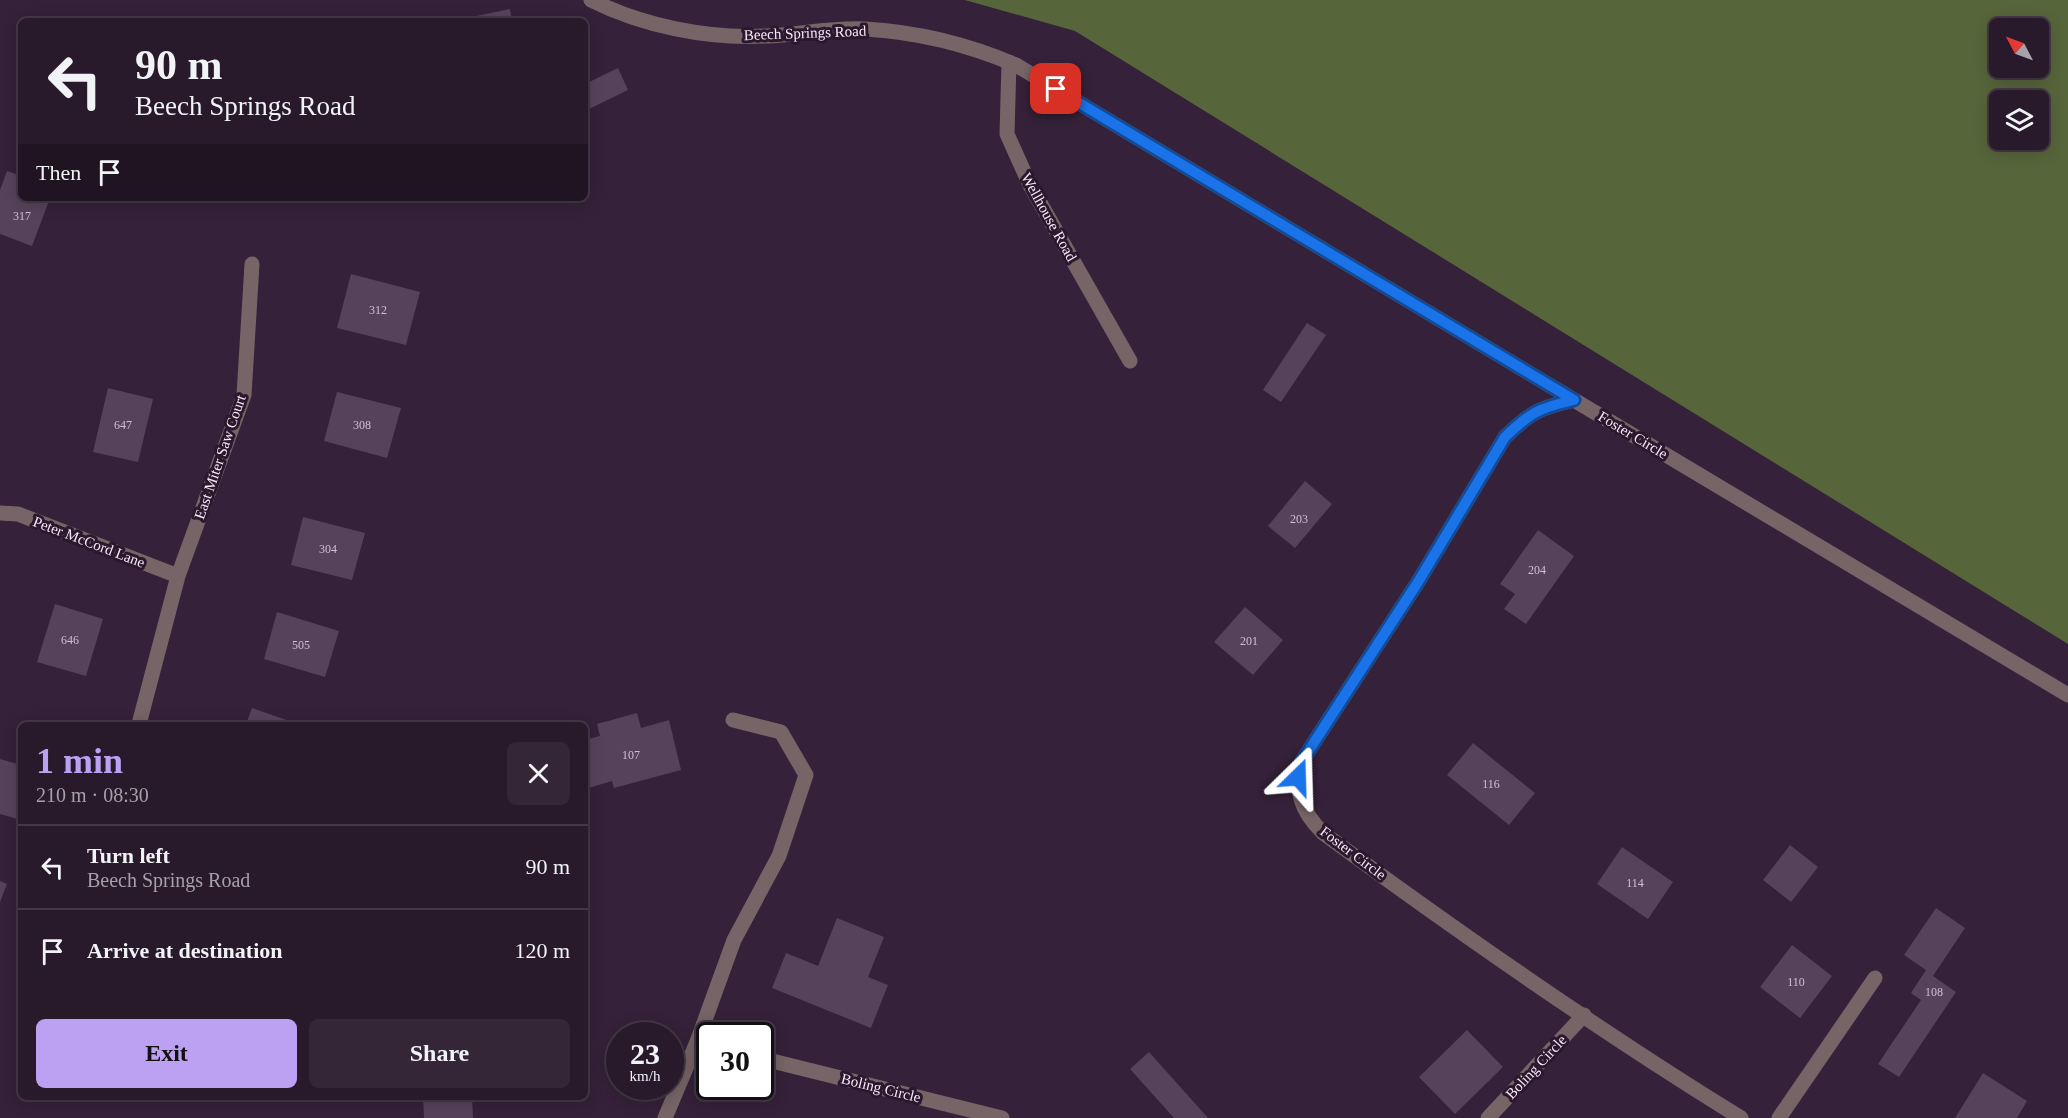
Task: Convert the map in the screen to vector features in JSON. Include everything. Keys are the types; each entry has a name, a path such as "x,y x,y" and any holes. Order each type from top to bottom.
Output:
{"street":[{"name":"Beech Springs Road","path":"591,0 677,29 720,35 763,36 863,29 920,35 953,42 1009,62 1574,400"},
{"name":"Wellhouse Road","path":"1009,62 1007,134 1030,185 1130,361"},
{"name":"East Miter Saw Court","path":"140,722 178,576 243,395 252,264"},
{"name":"Foster Circle","path":"1741,1118 1693,1089 1433,913 1323,833 1303,808 1298,777 1302,761 1418,582 1505,437 1522,420 1544,407 1574,400 2068,695"},
{"name":"Peter McCord Lane","path":"0,513 18,514 178,576"},
{"path":"709,1022 734,940 779,856 806,775 781,732 733,720"},
{"path":"1779,1118 1875,978"},
{"name":"Boling Circle","path":"1488,1118 1584,1015"},
{"path":"665,1118 696,1057"},
{"name":"Boling Circle","path":"774,1061 1002,1118"}],"green space":[{"path":"965,0 2068,0 2068,644 1075,31"}],"building":[{"path":"510,9 512,18 467,18"},
{"path":"618,68 628,90 588,110 588,83"},
{"path":"7,171 18,175 18,201 49,201 32,246 0,234 0,190"},
{"path":"351,274 420,292 406,345 337,328"},
{"path":"1307,323 1326,335 1281,402 1263,390"},
{"path":"108,388 153,399 138,462 93,452"},
{"path":"337,392 401,408 387,458 324,441"},
{"path":"1305,481 1332,504 1295,548 1268,526"},
{"path":"303,517 365,533 352,580 291,565"},
{"path":"1538,530 1574,556 1526,624 1504,609 1515,594 1500,584"},
{"path":"55,604 103,619 86,676 37,662"},
{"path":"1245,607 1283,640 1253,675 1214,642"},
{"path":"277,612 339,631 325,677 264,659"},
{"path":"252,708 292,722 247,722"},
{"path":"637,713 641,728 669,720 681,770 614,788 612,781 588,788 588,739 600,736 597,724"},
{"path":"1473,743 1535,793 1509,825 1447,775"},
{"path":"0,759 18,764 18,819 0,814"},
{"path":"1790,845 1818,867 1791,902 1763,880"},
{"path":"1622,847 1673,882 1648,919 1597,884"},
{"path":"0,881 7,884 0,902"},
{"path":"1936,908 1965,928 1933,976 1956,992 1899,1077 1878,1064 1921,1000 1911,993 1926,970 1904,955"},
{"path":"837,918 884,937 868,977 888,985 871,1028 772,988 786,953 818,966"},
{"path":"1792,945 1832,976 1800,1018 1760,987"},
{"path":"1467,1030 1503,1067 1455,1114 1419,1077"},
{"path":"1149,1052 1208,1118 1174,1118 1130,1069"},
{"path":"1983,1073 2027,1101 2017,1118 1955,1118"},
{"path":"423,1100 472,1100 473,1118 424,1118"}],"route":[{"path":"1056,89 1574,400 1544,407 1522,420 1505,437 1418,582 1302,761 1298,777"}]}
